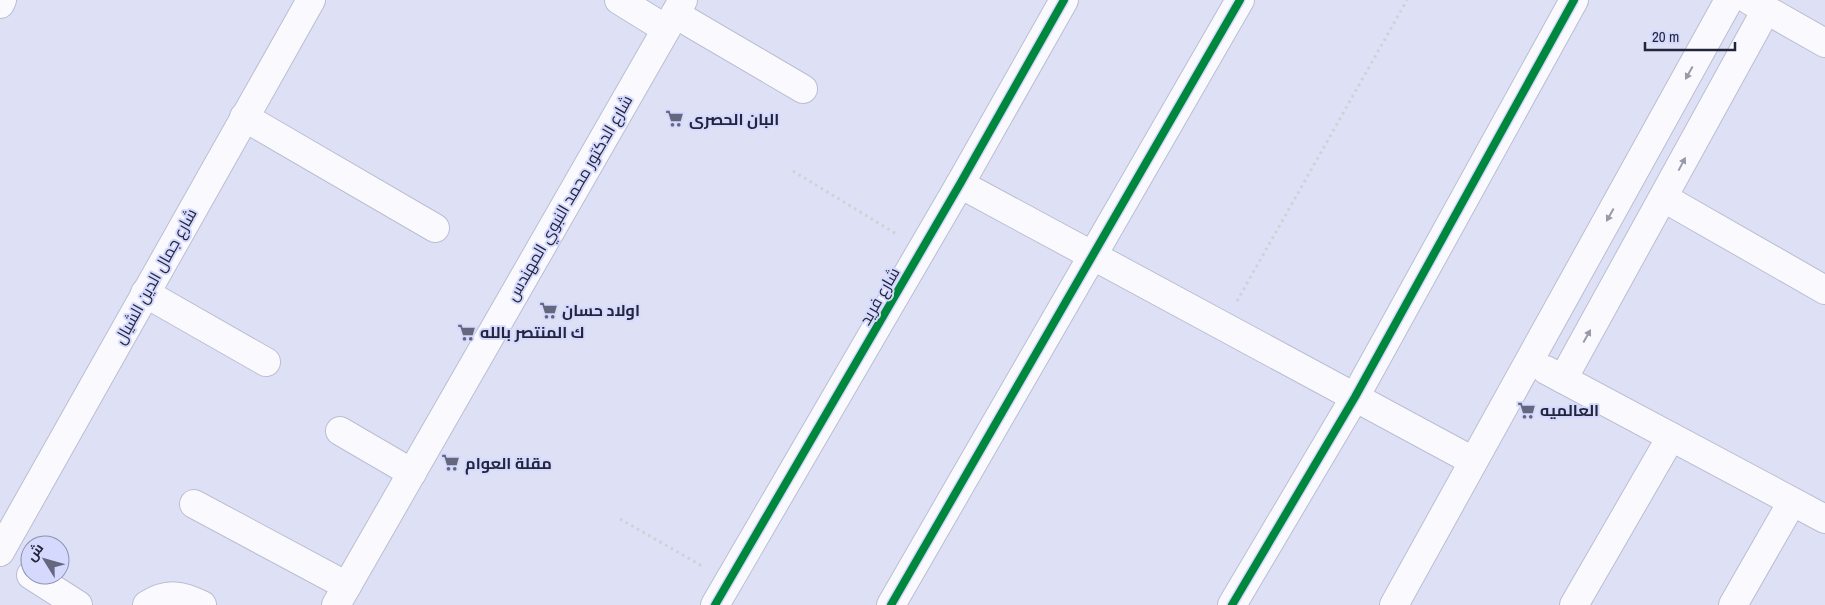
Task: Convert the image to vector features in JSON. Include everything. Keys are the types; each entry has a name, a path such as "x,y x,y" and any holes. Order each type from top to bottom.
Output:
{"street":[{"path":"0,4 2,0"},
{"name":"شارع جمال الدين الشيال","path":"0,553 311,0"},
{"path":"619,0 674,14 803,89"},
{"name":"شارع فريد","path":"715,605 922,250 1064,0"},
{"path":"891,605 1240,0"},
{"path":"1232,605 1355,397 1574,0"},
{"path":"1394,605 1729,0"},
{"path":"1563,379 1664,198 1757,5 1825,43"},
{"name":"شارع الدكتور محمد النبوي المهندس","path":"342,595 674,14"},
{"path":"244,117 435,228"},
{"path":"960,184 1473,461"},
{"path":"1664,198 1825,290"},
{"path":"145,293 266,362"},
{"path":"1529,361 1825,520"},
{"path":"340,431 412,473"},
{"path":"1574,605 1671,437"},
{"path":"1733,605 1792,502"},
{"path":"194,504 342,595"},
{"path":"0,553 20,568"},
{"path":"46,585 78,605"},
{"path":"148,605 158,598 173,595 187,597 202,605"}],"path":[{"path":"1223,326 1407,0"},
{"path":"793,171 922,250"},
{"path":"620,519 729,581"}],"cycle path":[{"path":"715,605 960,184 1064,0"},
{"path":"891,605 1240,0"},
{"path":"1232,605 1355,397 1574,0"}],"place":[{"name":"البان الحصرى","path":"675,119"},
{"name":"اولاد حسان","path":"548,310"},
{"name":"ك المنتصر بالله","path":"466,332"},
{"name":"العالميه","path":"1526,410"},
{"name":"مقلة العوام","path":"451,463"}]}
